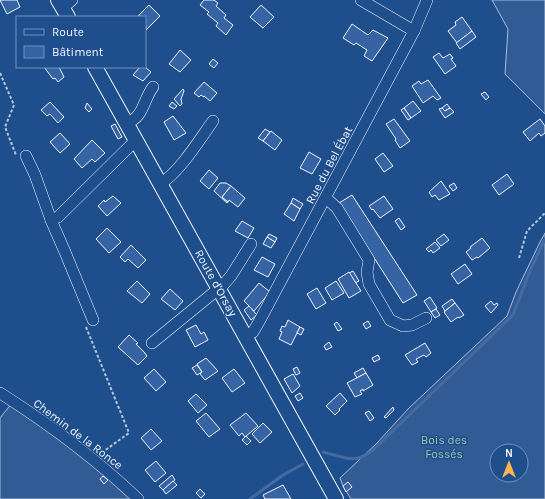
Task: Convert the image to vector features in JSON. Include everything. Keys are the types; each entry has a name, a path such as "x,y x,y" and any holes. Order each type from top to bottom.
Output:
{"main road":[{"name":"Route d'Orsay","path":"97,68 336,499"}],"street":[{"path":"361,0 414,31"},
{"name":"Rue du Bel Ébat","path":"246,337 252,332 260,320 326,198 414,31 427,0"},
{"path":"126,123 136,118 142,110 147,96 153,87"},
{"path":"160,184 167,180 178,168 213,121"},
{"path":"51,220 58,217 136,140"},
{"path":"26,156 93,320"},
{"path":"326,198 337,208 369,260 367,272 369,284 390,320 402,326 412,325 426,318"},
{"path":"152,342 219,288 231,276 251,244"},
{"name":"Chemin de la Ronce","path":"0,393 40,420 99,464 138,499"}],"path":[{"path":"520,258 527,231 545,214"}],"shaded area":[{"path":"492,0 545,0 545,114 505,74 508,29"},
{"name":"Bois des Fossés","path":"545,233 545,499 351,499 340,478 377,443 409,408 507,316 516,292"},
{"path":"12,403 107,475 131,499 0,499 0,418"}],"building":[{"path":"0,0 17,0 20,7 7,14"},
{"path":"204,0 214,0 218,3 216,6 226,15 224,18 233,25 226,35 216,26 218,23 207,14 209,12 200,5"},
{"path":"149,5 160,16 146,30 146,16 138,16"},
{"path":"261,5 274,17 263,28 250,17"},
{"path":"462,17 472,31 457,43 448,31 456,25 455,22"},
{"path":"352,24 368,35 373,30 388,38 372,61 364,56 367,50 356,43 354,45 343,38"},
{"path":"472,31 476,37 460,49 456,43"},
{"path":"180,50 191,60 180,72 169,64"},
{"path":"439,53 443,58 450,54 453,58 451,59 456,66 445,74 433,57"},
{"path":"213,59 218,63 214,68 209,64"},
{"path":"45,68 60,68 64,77 58,82 55,78 53,79"},
{"path":"139,68 146,68 151,72 143,81 133,75"},
{"path":"428,80 441,98 437,100 433,96 423,103 412,86 419,81 421,84"},
{"path":"204,82 217,93 210,101 204,96 201,95 199,97 194,93"},
{"path":"183,89 184,91 181,99 182,104 180,106 174,99"},
{"path":"485,92 489,97 486,100 481,94"},
{"path":"413,101 421,111 411,118 404,108"},
{"path":"50,102 64,117 58,123 50,114 47,116 41,110"},
{"path":"172,102 177,106 174,109 169,106"},
{"path":"87,103 92,109 89,112 85,108"},
{"path":"447,104 450,108 445,111 442,108"},
{"path":"404,108 411,118 408,120 401,110"},
{"path":"442,108 445,111 450,108 454,112 445,118 439,109"},
{"path":"173,116 186,133 174,140 164,122"},
{"path":"394,119 410,141 400,148 386,124"},
{"path":"540,119 545,126 545,133 541,136 539,133 530,141 523,132"},
{"path":"115,124 122,137 118,139 111,126"},
{"path":"265,129 270,132 263,141 258,138"},
{"path":"271,131 282,140 275,150 263,141"},
{"path":"60,133 70,144 60,153 50,142"},
{"path":"92,140 105,153 95,162 92,159 82,168 74,159"},
{"path":"309,152 321,159 312,174 300,168"},
{"path":"383,153 393,166 384,172 375,159"},
{"path":"209,170 218,178 209,189 200,181"},
{"path":"507,174 514,184 499,195 492,185"},
{"path":"441,181 450,194 439,200 435,195 432,197 429,192"},
{"path":"220,183 226,183 231,186 222,197 228,202 227,203 214,191"},
{"path":"454,183 457,188 453,191 449,186"},
{"path":"231,186 245,198 238,207 222,197"},
{"path":"352,195 417,295 403,303 339,203"},
{"path":"113,196 121,203 107,216 98,206 104,200 105,202"},
{"path":"384,196 393,209 380,218 369,206"},
{"path":"293,198 303,204 300,209 291,203"},
{"path":"291,203 300,209 294,221 284,214"},
{"path":"399,218 405,227 401,230 395,221"},
{"path":"242,221 254,228 248,238 235,231"},
{"path":"107,228 121,242 109,253 96,239"},
{"path":"269,234 277,238 275,242 267,237"},
{"path":"444,234 449,240 441,246 436,240"},
{"path":"267,237 275,242 271,248 263,244"},
{"path":"482,238 490,248 478,258 477,257 472,260 466,252"},
{"path":"435,242 440,248 433,253 431,250 429,252 426,249"},
{"path":"131,245 146,260 138,268 128,259 125,262 120,257"},
{"path":"262,257 275,264 268,277 254,270"},
{"path":"465,264 472,274 458,284 451,274"},
{"path":"353,271 359,281 355,283 349,273"},
{"path":"349,272 361,291 349,298 338,279"},
{"path":"137,281 150,294 142,303 127,291"},
{"path":"336,281 344,293 332,300 325,288"},
{"path":"259,283 270,292 254,311 244,301"},
{"path":"317,288 326,303 316,309 307,294"},
{"path":"170,289 183,301 175,310 161,299"},
{"path":"430,297 437,308 431,312 424,301"},
{"path":"452,299 455,303 445,311 442,306"},
{"path":"491,301 494,305 497,303 498,305 491,313 485,306"},
{"path":"455,303 464,315 451,322 444,312"},
{"path":"249,306 257,315 251,320 244,310"},
{"path":"436,309 440,315 435,318 431,312"},
{"path":"288,320 300,327 291,345 279,339 282,332 280,331 282,326 285,327"},
{"path":"368,321 371,326 366,329 363,324"},
{"path":"337,322 342,329 338,331 334,324"},
{"path":"196,325 201,334 204,332 208,340 195,347 186,330"},
{"path":"300,327 304,329 301,335 297,333"},
{"path":"129,335 138,343 136,344 147,356 138,365 118,347"},
{"path":"329,342 332,347 326,350 324,346"},
{"path":"425,343 431,353 426,357 424,355 416,359 418,362 412,365 405,355"},
{"path":"378,355 380,359 374,362 372,358"},
{"path":"206,358 218,371 205,380 200,374 202,372 197,364"},
{"path":"197,365 202,372 197,375 192,368"},
{"path":"297,367 300,373 296,375 293,369"},
{"path":"363,368 366,373 357,378 354,373"},
{"path":"154,369 166,382 156,391 144,378"},
{"path":"234,369 245,383 232,392 222,378"},
{"path":"366,373 373,385 363,391 363,389 360,391 362,394 355,397 347,383"},
{"path":"293,374 300,386 292,393 284,379"},
{"path":"300,393 303,398 298,401 295,396"},
{"path":"340,393 347,401 335,415 326,406"},
{"path":"196,394 207,405 198,413 188,401"},
{"path":"393,407 394,410 386,418 384,417"},
{"path":"369,411 374,418 370,421 365,413"},
{"path":"206,413 220,429 209,437 196,421"},
{"path":"246,413 258,426 245,437 242,433 239,436 230,425"},
{"path":"263,423 272,432 260,443 252,434"},
{"path":"151,429 162,441 151,450 141,438"},
{"path":"246,436 251,441 247,445 242,440"},
{"path":"156,461 166,473 155,482 145,470"},
{"path":"172,475 175,480 163,490 159,486"},
{"path":"103,476 108,480 104,484 100,479"},
{"path":"173,481 177,485 166,494 163,490"},
{"path":"348,482 352,487 346,492 343,486"},
{"path":"283,485 291,499 265,499 263,495"},
{"path":"200,489 205,494 201,498 196,493"}],"waterway":[{"path":"323,452 343,458 354,459 366,455 373,450 513,315 530,271 545,239"},
{"path":"250,499 283,475 303,464"}]}
